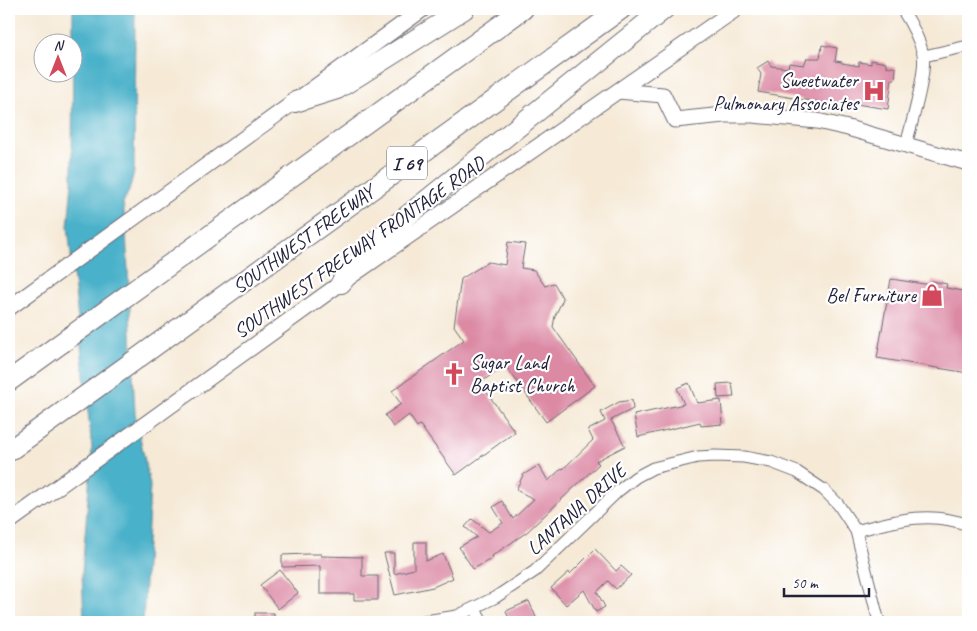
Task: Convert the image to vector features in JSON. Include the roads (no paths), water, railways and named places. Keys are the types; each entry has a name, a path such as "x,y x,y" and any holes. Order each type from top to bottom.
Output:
{"highway":[{"path":"295,102 337,89 464,9"},
{"path":"9,381 523,9"},
{"name":"SOUTHWEST FREEWAY","path":"9,451 622,9"},
{"path":"341,283 370,246 664,9"}],"main road":[{"path":"9,308 423,9"},
{"name":"SOUTHWEST FREEWAY FRONTAGE ROAD","path":"9,522 341,283 736,9"},
{"path":"618,90 663,95 676,120 724,115 784,117 817,121 848,128 968,163"}],"street":[{"path":"902,9 914,29 924,56 917,103 906,145"},
{"path":"924,56 968,46"},
{"name":"LANTANA DRIVE","path":"419,622 458,619 496,597 535,571 618,491 636,477 653,468 698,457 744,457 771,462 797,472 824,490 838,504 856,531 879,622"},
{"path":"856,531 921,516 968,525"},
{"path":"475,608 482,622"}],"water":[{"path":"73,9 135,9 134,172 129,191 123,202 135,413 150,485 143,622 84,622 82,573 92,448 68,227 72,182 73,82 82,82 82,32 73,32"}],"place":[{"name":"Sweetwater Pulmonary Associates","path":"874,91"},
{"name":"Bel Furniture","path":"932,295"},
{"name":"Sugar Land Baptist Church","path":"454,374"}]}
